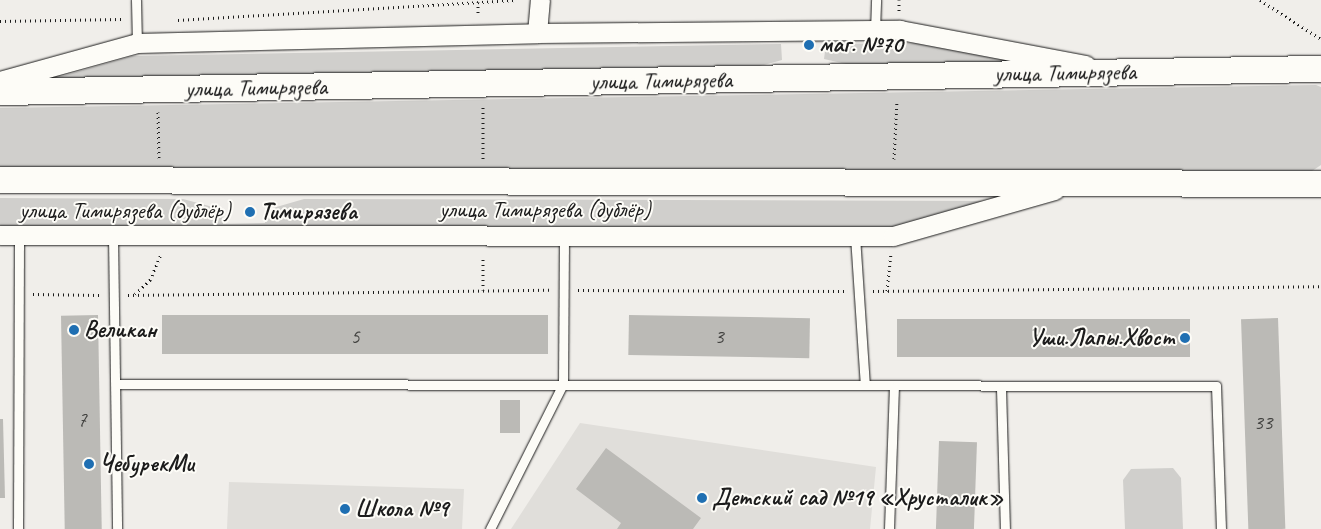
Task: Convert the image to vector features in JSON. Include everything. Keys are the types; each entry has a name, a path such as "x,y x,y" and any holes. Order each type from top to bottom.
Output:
{"main road":[{"name":"улица Тимирязева","path":"0,92 1321,68"},
{"path":"0,180 893,181 1321,184"}],"street":[{"path":"537,33 540,0"},
{"path":"0,81 137,43 478,34 900,30 1124,72"},
{"name":"улица Тимирязева (дублёр)","path":"0,235 482,236 564,233 893,236 1082,182"}],"lane":[{"path":"136,0 138,19 137,43"},
{"path":"875,31 876,0"},
{"path":"490,529 563,384 564,233"},
{"path":"18,529 19,236"},
{"path":"113,236 117,529"},
{"path":"855,236 856,290 866,385"},
{"path":"116,384 866,385 1001,388 1216,386 1221,529"},
{"path":"889,529 894,387"},
{"path":"1001,388 1005,529"}],"path":[{"path":"176,20 515,0"},
{"path":"899,0 900,30"},
{"path":"1260,0 1321,39"},
{"path":"478,2 478,34"},
{"path":"0,21 138,19"},
{"path":"893,181 899,76"},
{"path":"482,180 483,84"},
{"path":"482,236 483,290"},
{"path":"886,292 893,236"},
{"path":"18,294 113,295 483,290 856,290 886,292 1321,286"}],"shaded area":[{"path":"924,43 1036,65 877,71 824,59 826,44"},
{"path":"781,44 782,60 745,70 31,85 132,56"},
{"path":"1316,85 1321,87 1321,165 1312,171 0,171 0,108"},
{"path":"0,198 183,199 224,210 223,224 265,223 266,210 304,199 1007,201 930,227 0,228"},
{"name":"Детский сад №19 «Хрусталик»","path":"580,423 876,467 870,529 511,529"},
{"path":"1173,468 1181,478 1183,529 1125,529 1123,480 1131,469"},
{"name":"Школа №9","path":"229,482 464,489 462,529 227,529"}],"building":[{"path":"98,315 102,529 65,529 61,316"},
{"path":"162,315 548,315 548,354 162,354"},
{"path":"629,315 810,318 809,358 628,355"},
{"path":"1278,318 1285,529 1248,529 1241,319"},
{"path":"897,319 1190,319 1190,357 897,357"},
{"path":"500,400 520,400 520,433 500,433"},
{"path":"0,419 3,419 5,498 0,498"},
{"path":"939,441 977,442 974,529 936,529"},
{"path":"606,448 701,518 693,529 617,529 621,523 576,489"}],"place":[{"name":"маг. №70","path":"809,45"},
{"name":"Тимирязева","path":"250,212"},
{"name":"Великан","path":"74,330"},
{"name":"Уши.Лапы.Хвост","path":"1185,338"},
{"name":"ЧебурекМи","path":"89,464"},
{"name":"Детский сад №19 «Хрусталик»","path":"702,498"},
{"name":"Школа №9","path":"345,509"}]}
